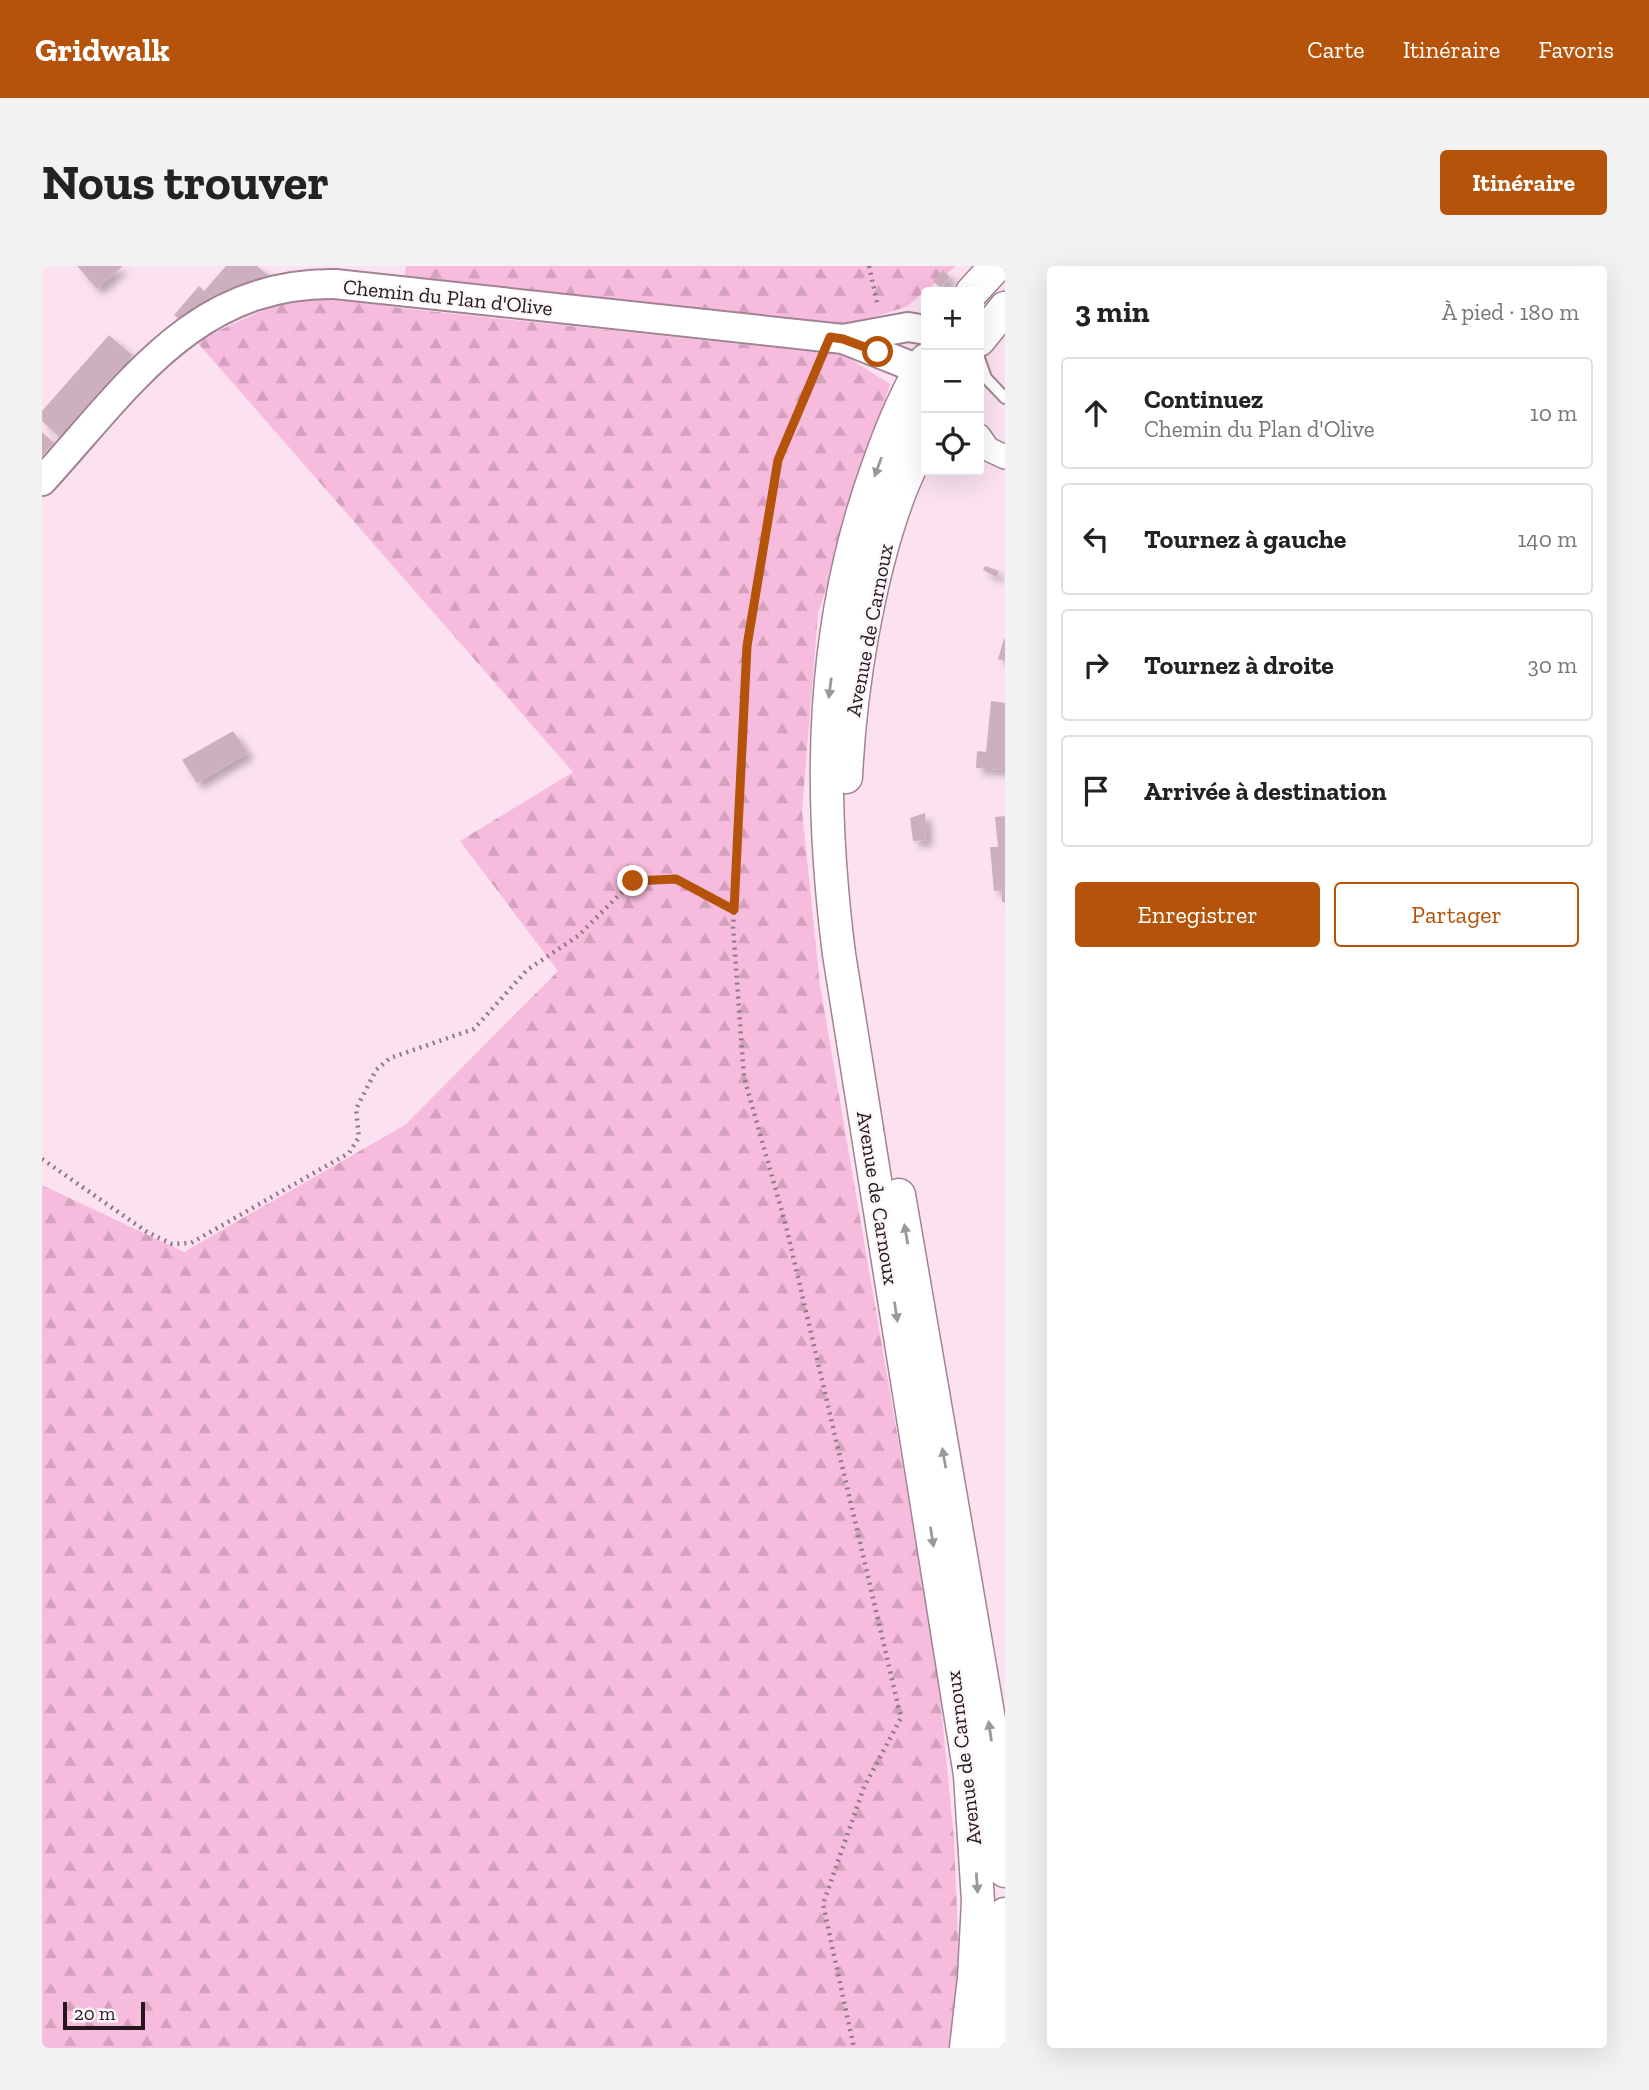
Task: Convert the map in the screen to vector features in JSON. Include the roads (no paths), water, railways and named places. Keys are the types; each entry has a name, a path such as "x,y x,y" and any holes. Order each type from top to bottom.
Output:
{"main road":[{"path":"977,287 996,266"},
{"path":"984,339 1005,308"},
{"name":"Avenue de Carnoux","path":"921,378 912,410 858,519 840,602 828,701 825,800 828,869 839,954 970,1774 978,1900 974,1979 965,2048"},
{"name":"Avenue de Carnoux","path":"921,449 898,497 876,574 855,685 846,797 849,877 858,949 990,1726 1005,1871"},
{"path":"994,2048 1005,1914"}],"street":[{"name":"Chemin du Plan d'Olive","path":"42,481 178,336 230,304 285,287 335,284 837,338 921,367"},
{"name":"Chemin du Plan d'Olive","path":"837,338 908,327 921,329"},
{"path":"912,410 903,425 921,440"}],"lane":[{"path":"980,350 986,378 1005,398"}]}
